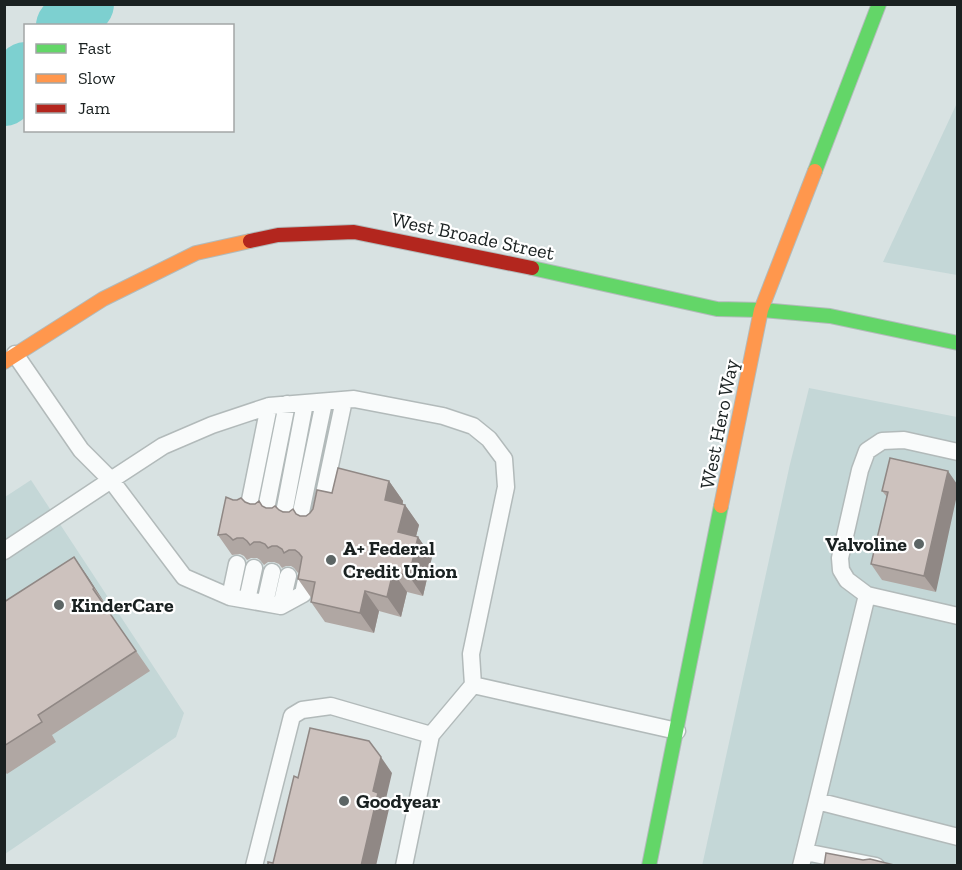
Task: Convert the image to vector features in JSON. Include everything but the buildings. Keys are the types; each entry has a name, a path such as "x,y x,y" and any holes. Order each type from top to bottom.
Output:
{"street":[{"name":"West Hero Way","path":"649,866 761,310 879,4"},
{"name":"West Broade Street","path":"10,358 103,299 196,253 278,235 354,232 717,309 830,316 957,343"}],"lane":[{"path":"10,358 81,450 111,480 184,577 230,597 273,604 303,594 306,580"},
{"path":"4,551 163,446 212,424 269,406 354,399 443,416 473,426 489,439 504,459 506,488 471,654 473,685 431,735 404,866"},
{"path":"317,526 344,400"},
{"path":"305,403 291,520 324,402"},
{"path":"265,514 287,404"},
{"path":"248,510 269,406"},
{"path":"957,452 904,440 882,441 867,451 860,470 840,558 841,570 847,580 867,595 957,616"},
{"path":"230,597 237,564"},
{"path":"247,600 254,568"},
{"path":"273,604 280,574"},
{"path":"867,595 803,859 876,866"},
{"path":"473,685 677,731"},
{"path":"254,866 292,716 302,710 331,706 431,735"},
{"path":"817,801 957,837"}],"shaded area":[{"path":"957,103 957,275 883,262"},
{"path":"809,388 957,417 957,865 702,866 790,464"},
{"name":"KinderCare","path":"31,480 184,713 176,737 5,854 5,497"}],"waterway":[{"path":"68,24 84,4"},
{"path":"4,96 24,74"}],"traffic: fast":[{"path":"815,171 879,4"},
{"path":"532,268 717,309 830,316 958,343"},
{"path":"649,866 721,506"}],"traffic: slow":[{"path":"721,506 761,310 815,171"},
{"path":"4,362 103,299 196,253 250,241"}],"traffic: jam":[{"path":"250,241 278,235 354,232 532,268"}],"place":[{"name":"Valvoline","path":"919,544"},
{"name":"A+ Federal Credit Union","path":"331,560"},
{"name":"KinderCare","path":"59,605"},
{"name":"Goodyear","path":"344,801"}]}
